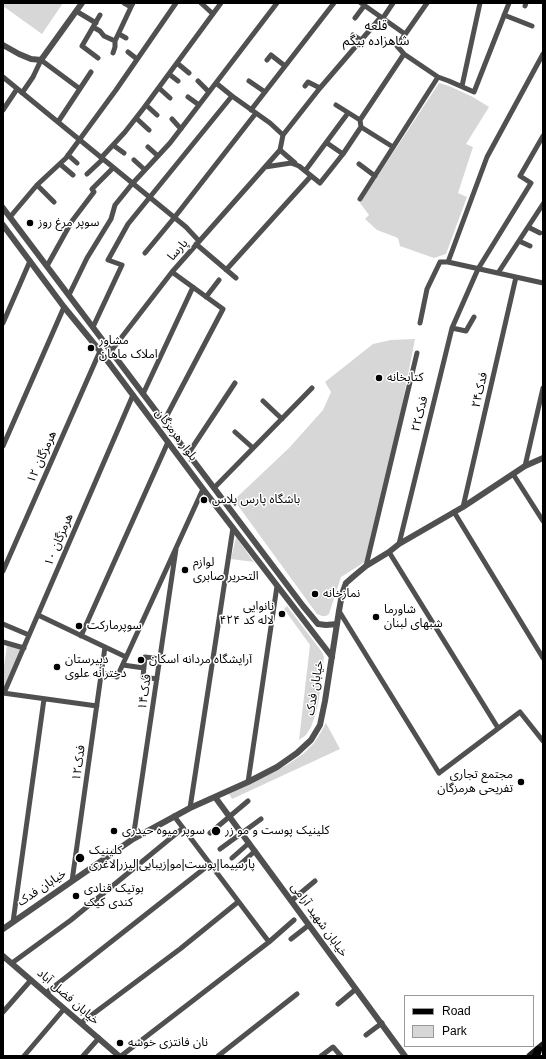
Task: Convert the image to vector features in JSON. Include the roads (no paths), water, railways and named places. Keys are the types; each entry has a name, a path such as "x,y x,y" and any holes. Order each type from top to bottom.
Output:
{"main road":[{"path":"530,1056 539,1050"}],"street":[{"path":"22,93 33,77 40,60 82,3"},
{"path":"113,53 115,41 132,5 124,3"},
{"path":"10,217 37,185 68,156 176,3"},
{"path":"201,3 213,14"},
{"path":"87,174 102,159 136,118 221,3"},
{"path":"69,295 87,258 111,219 115,205 132,184 170,143 277,3"},
{"path":"145,253 174,218 253,111 265,92 334,3"},
{"path":"393,3 382,18 320,88 283,135 280,150 320,183 343,154 361,127 360,120 404,54"},
{"path":"427,3 396,46 404,54 438,78 462,86 474,92 509,3"},
{"path":"462,86 480,3"},
{"path":"356,18 362,4 405,34"},
{"path":"76,12 94,25 104,36 115,41"},
{"path":"98,58 82,46 100,15"},
{"path":"504,15 532,26"},
{"path":"119,34 126,38"},
{"path":"353,35 361,40"},
{"path":"3,45 31,59 40,60 80,89"},
{"path":"128,52 137,59"},
{"path":"448,262 487,157 543,54"},
{"path":"267,60 271,55 285,66"},
{"path":"177,63 189,73"},
{"path":"58,122 92,72"},
{"path":"169,74 178,81"},
{"path":"3,77 186,227 198,242 236,278"},
{"path":"360,199 438,78"},
{"path":"249,80 265,92"},
{"path":"198,81 209,92"},
{"path":"305,86 308,82 320,88"},
{"path":"216,83 270,123 283,135"},
{"path":"159,88 170,98"},
{"path":"3,110 17,89"},
{"path":"93,327 122,265 108,260 128,224 232,96"},
{"path":"188,97 199,106"},
{"path":"146,105 157,115"},
{"path":"336,105 360,120"},
{"path":"305,171 348,113"},
{"path":"136,118 148,130"},
{"path":"172,119 181,129"},
{"path":"361,127 393,147"},
{"name":"فدک۲۲","path":"399,544 452,328 478,269 531,183 520,176 543,136"},
{"path":"327,143 343,154"},
{"path":"113,145 124,153"},
{"path":"148,147 158,156"},
{"name":"پارسا","path":"111,351 172,272 280,150"},
{"path":"68,156 77,163"},
{"path":"134,160 145,170"},
{"path":"265,167 291,163 299,166"},
{"path":"60,164 73,175"},
{"path":"358,164 375,176"},
{"path":"47,266 72,221 94,192 92,189 111,170"},
{"path":"226,270 311,176"},
{"path":"37,185 54,202"},
{"path":"498,273 543,204"},
{"name":"بلوار هرمزگان","path":"3,208 303,606 318,624 337,624"},
{"name":"بلوار هرمزگان","path":"3,225 332,657"},
{"path":"528,227 540,233"},
{"path":"519,241 530,246"},
{"path":"3,323 30,262"},
{"path":"420,323 427,289 440,262 448,262 543,283"},
{"path":"164,421 222,309 172,272"},
{"name":"فدک۲۴","path":"463,507 516,277"},
{"path":"206,297 219,280"},
{"path":"143,394 193,287"},
{"path":"3,446 64,307"},
{"path":"452,328 466,331 474,317"},
{"name":"هرمزگان ۱۲","path":"3,571 100,351"},
{"path":"366,566 417,353"},
{"path":"188,454 235,383"},
{"path":"214,488 312,388"},
{"path":"525,466 543,388"},
{"name":"هرمزگان ۱۰","path":"4,693 133,395"},
{"path":"263,400 282,419"},
{"path":"235,432 253,448"},
{"path":"81,636 168,442"},
{"name":"خیابان فدک","path":"3,929 133,839 190,808 248,782 276,767 297,753 311,740 320,725 342,594 346,584 366,566 399,544 463,507 525,466 543,458"},
{"path":"513,474 543,521"},
{"path":"102,673 117,676 203,489"},
{"path":"454,512 543,658"},
{"path":"190,808 233,528"},
{"name":"فدک۱۴","path":"133,839 176,549"},
{"path":"389,552 498,728"},
{"path":"248,782 277,586"},
{"path":"296,611 303,606"},
{"path":"339,611 439,773 520,712 543,741"},
{"path":"38,615 126,657"},
{"path":"3,624 29,635"},
{"path":"3,644 24,648"},
{"name":"فدک۱۲","path":"72,881 105,647"},
{"path":"157,679 143,678 145,657 160,659"},
{"path":"123,665 144,668"},
{"path":"4,693 97,706"},
{"path":"13,922 44,699"},
{"name":"خیابان شهید آرامی","path":"215,797 405,1056"},
{"path":"210,833 248,801"},
{"path":"174,816 269,942"},
{"path":"220,849 261,819"},
{"path":"12,963 71,920 183,828"},
{"path":"232,858 249,843"},
{"path":"236,868 255,851"},
{"path":"46,993 210,864"},
{"path":"291,901 315,881"},
{"path":"81,1023 180,949 238,902"},
{"path":"120,1056 269,942 294,920"},
{"path":"291,939 310,925"},
{"name":"خیابان فضل آباد","path":"3,956 120,1056"},
{"path":"3,1012 31,980"},
{"path":"338,1004 356,989"},
{"path":"218,1056 297,994"},
{"path":"24,1056 64,1009"},
{"path":"366,1035 382,1024"},
{"path":"84,1056 99,1038"},
{"path":"321,1056 333,1047 340,1056"}],"place":[{"name":"سوپر مرغ روز","path":"30,223"},
{"name":"مشاور املاک ماهان","path":"91,348"},
{"name":"کتابخانه","path":"379,378"},
{"name":"باشگاه پارس پلاس","path":"204,500"},
{"name":"لوازم التحریر صابری","path":"185,570"},
{"name":"نمازخانه","path":"315,594"},
{"name":"نانوایی لاله کد ۴۲۴","path":"282,614"},
{"name":"شاورما شبهای لبنان","path":"376,617"},
{"name":"سوپرمارکت","path":"79,626"},
{"name":"آرایشگاه مردانه اسکان","path":"141,660"},
{"name":"دبیرستان دخترانه علوی","path":"57,667"},
{"name":"مجتمع تجاری تفریحی هرمزگان","path":"521,782"},
{"name":"سوپر میوه حیدری","path":"114,831"},
{"name":"کلینیک پوست و مو زر","path":"216,831"},
{"name":"کلینیک پارسیما|پوست|مو|زیبایی|لیزر|لاغری","path":"80,858"},
{"name":"بوتیک قنادی کندی کیک","path":"76,896"},
{"name":"نان فانتزی خوشه","path":"120,1043"}],"district":[{"name":"قلعه شاهزاده بیگم","path":"376,34"}]}
